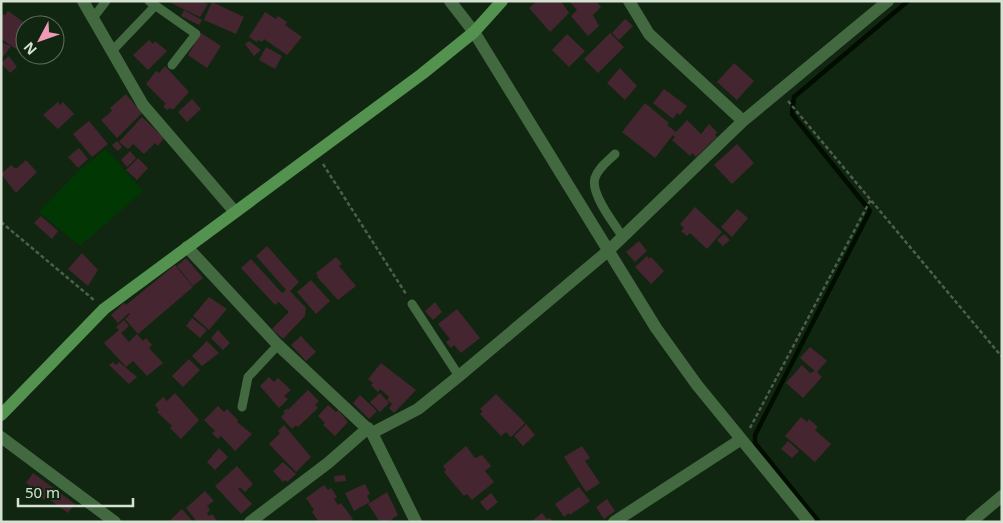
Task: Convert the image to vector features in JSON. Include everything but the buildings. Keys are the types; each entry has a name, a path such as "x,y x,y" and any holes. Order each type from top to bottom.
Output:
{"street":[{"path":"83,1 143,105 235,212"},
{"path":"450,1 474,32 656,328 740,440 809,522"},
{"path":"1,415 104,309 422,74 474,32 502,1"},
{"path":"629,1 649,34 744,121"},
{"path":"250,522 370,430 418,409 459,376 608,251 744,121 888,1"},
{"path":"187,247 278,345 370,430 416,522"},
{"path":"1,437 115,522"},
{"path":"614,522 740,440"},
{"path":"971,522 1002,496"}],"lane":[{"path":"93,18 106,1"},
{"path":"112,51 152,4 196,34 172,65"},
{"path":"615,154 598,172 594,181 595,190 605,210 623,237"},
{"path":"412,304 459,376"},
{"path":"242,407 248,377 278,345"}],"path":[{"path":"780,90 1002,357"},
{"path":"316,152 412,304"},
{"path":"740,440 748,431 870,199"},
{"path":"1,222 104,309"}],"green space":[{"path":"106,149 143,191 80,246 39,212 78,171"}],"waterway":[{"path":"819,522 755,443 755,435 870,211 792,114 794,97 908,1"}]}
